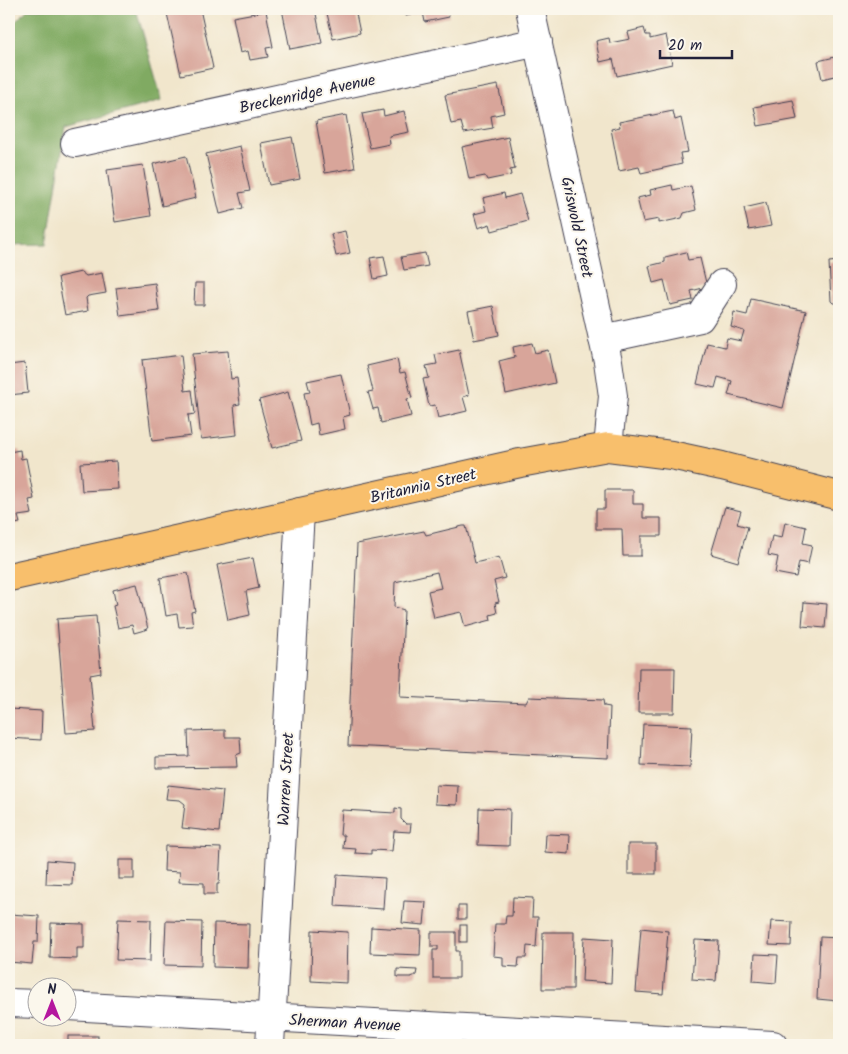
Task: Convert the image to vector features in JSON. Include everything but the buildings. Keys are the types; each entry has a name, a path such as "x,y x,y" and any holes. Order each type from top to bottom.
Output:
{"main road":[{"name":"Britannia Street","path":"9,577 520,463 608,447 671,455 839,496"}],"street":[{"name":"Griswold Street","path":"530,9 603,339 613,396 608,447"},
{"name":"Breckenridge Avenue","path":"75,143 538,42"},
{"path":"603,339 700,318 722,284"},
{"name":"Warren Street","path":"270,1045 300,512"},
{"path":"9,1002 28,1003"},
{"name":"Sherman Avenue","path":"78,1007 773,1045"}],"green space":[{"path":"28,9 136,9 162,100 66,127 47,244 9,245 9,28"}]}
